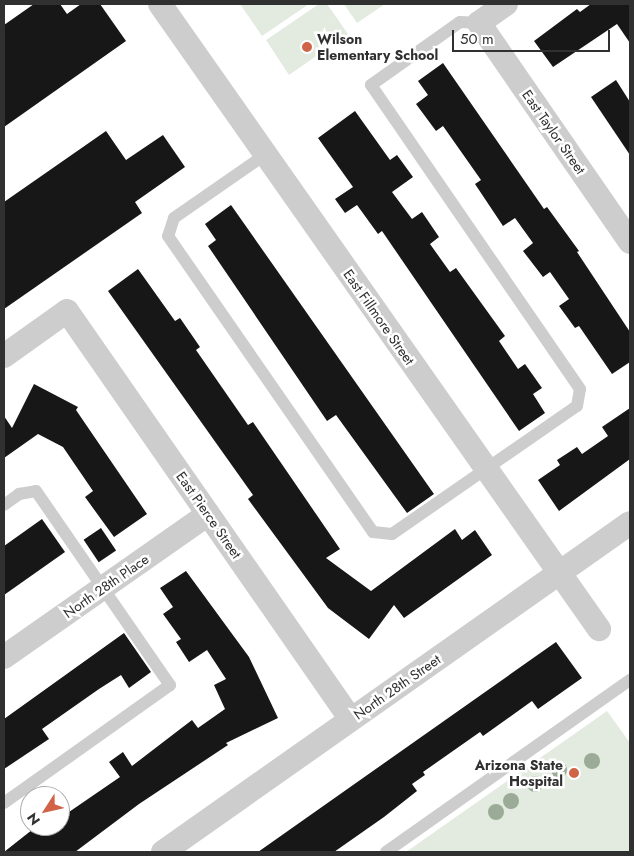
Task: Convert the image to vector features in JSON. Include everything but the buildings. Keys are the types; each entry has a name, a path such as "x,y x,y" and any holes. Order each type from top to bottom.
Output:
{"street":[{"name":"East Fillmore Street","path":"160,4 558,574 599,629"},
{"path":"479,23 506,4"},
{"name":"East Taylor Street","path":"479,23 630,242"},
{"name":"East Pierce Street","path":"4,356 67,311 351,719"},
{"name":"North 28th Place","path":"4,658 208,514"},
{"name":"North 28th Street","path":"163,852 630,522"}],"lane":[{"path":"266,154 174,218 168,236 373,532 392,534 577,406 580,388 371,85 460,22 479,23"},
{"path":"4,505 19,494 36,491 105,586 170,685 4,803"},
{"path":"386,852 630,680"}],"shaded area":[{"path":"240,4 309,4 262,36"},
{"path":"319,4 327,4 348,34 289,75 266,40"},
{"path":"344,4 385,4 357,23"},
{"name":"Arizona State Hospital","path":"607,711 630,743 630,852 406,852"}],"place":[{"name":"Wilson Elementary School","path":"307,47"},
{"name":"Arizona State Hospital","path":"574,773"}]}
